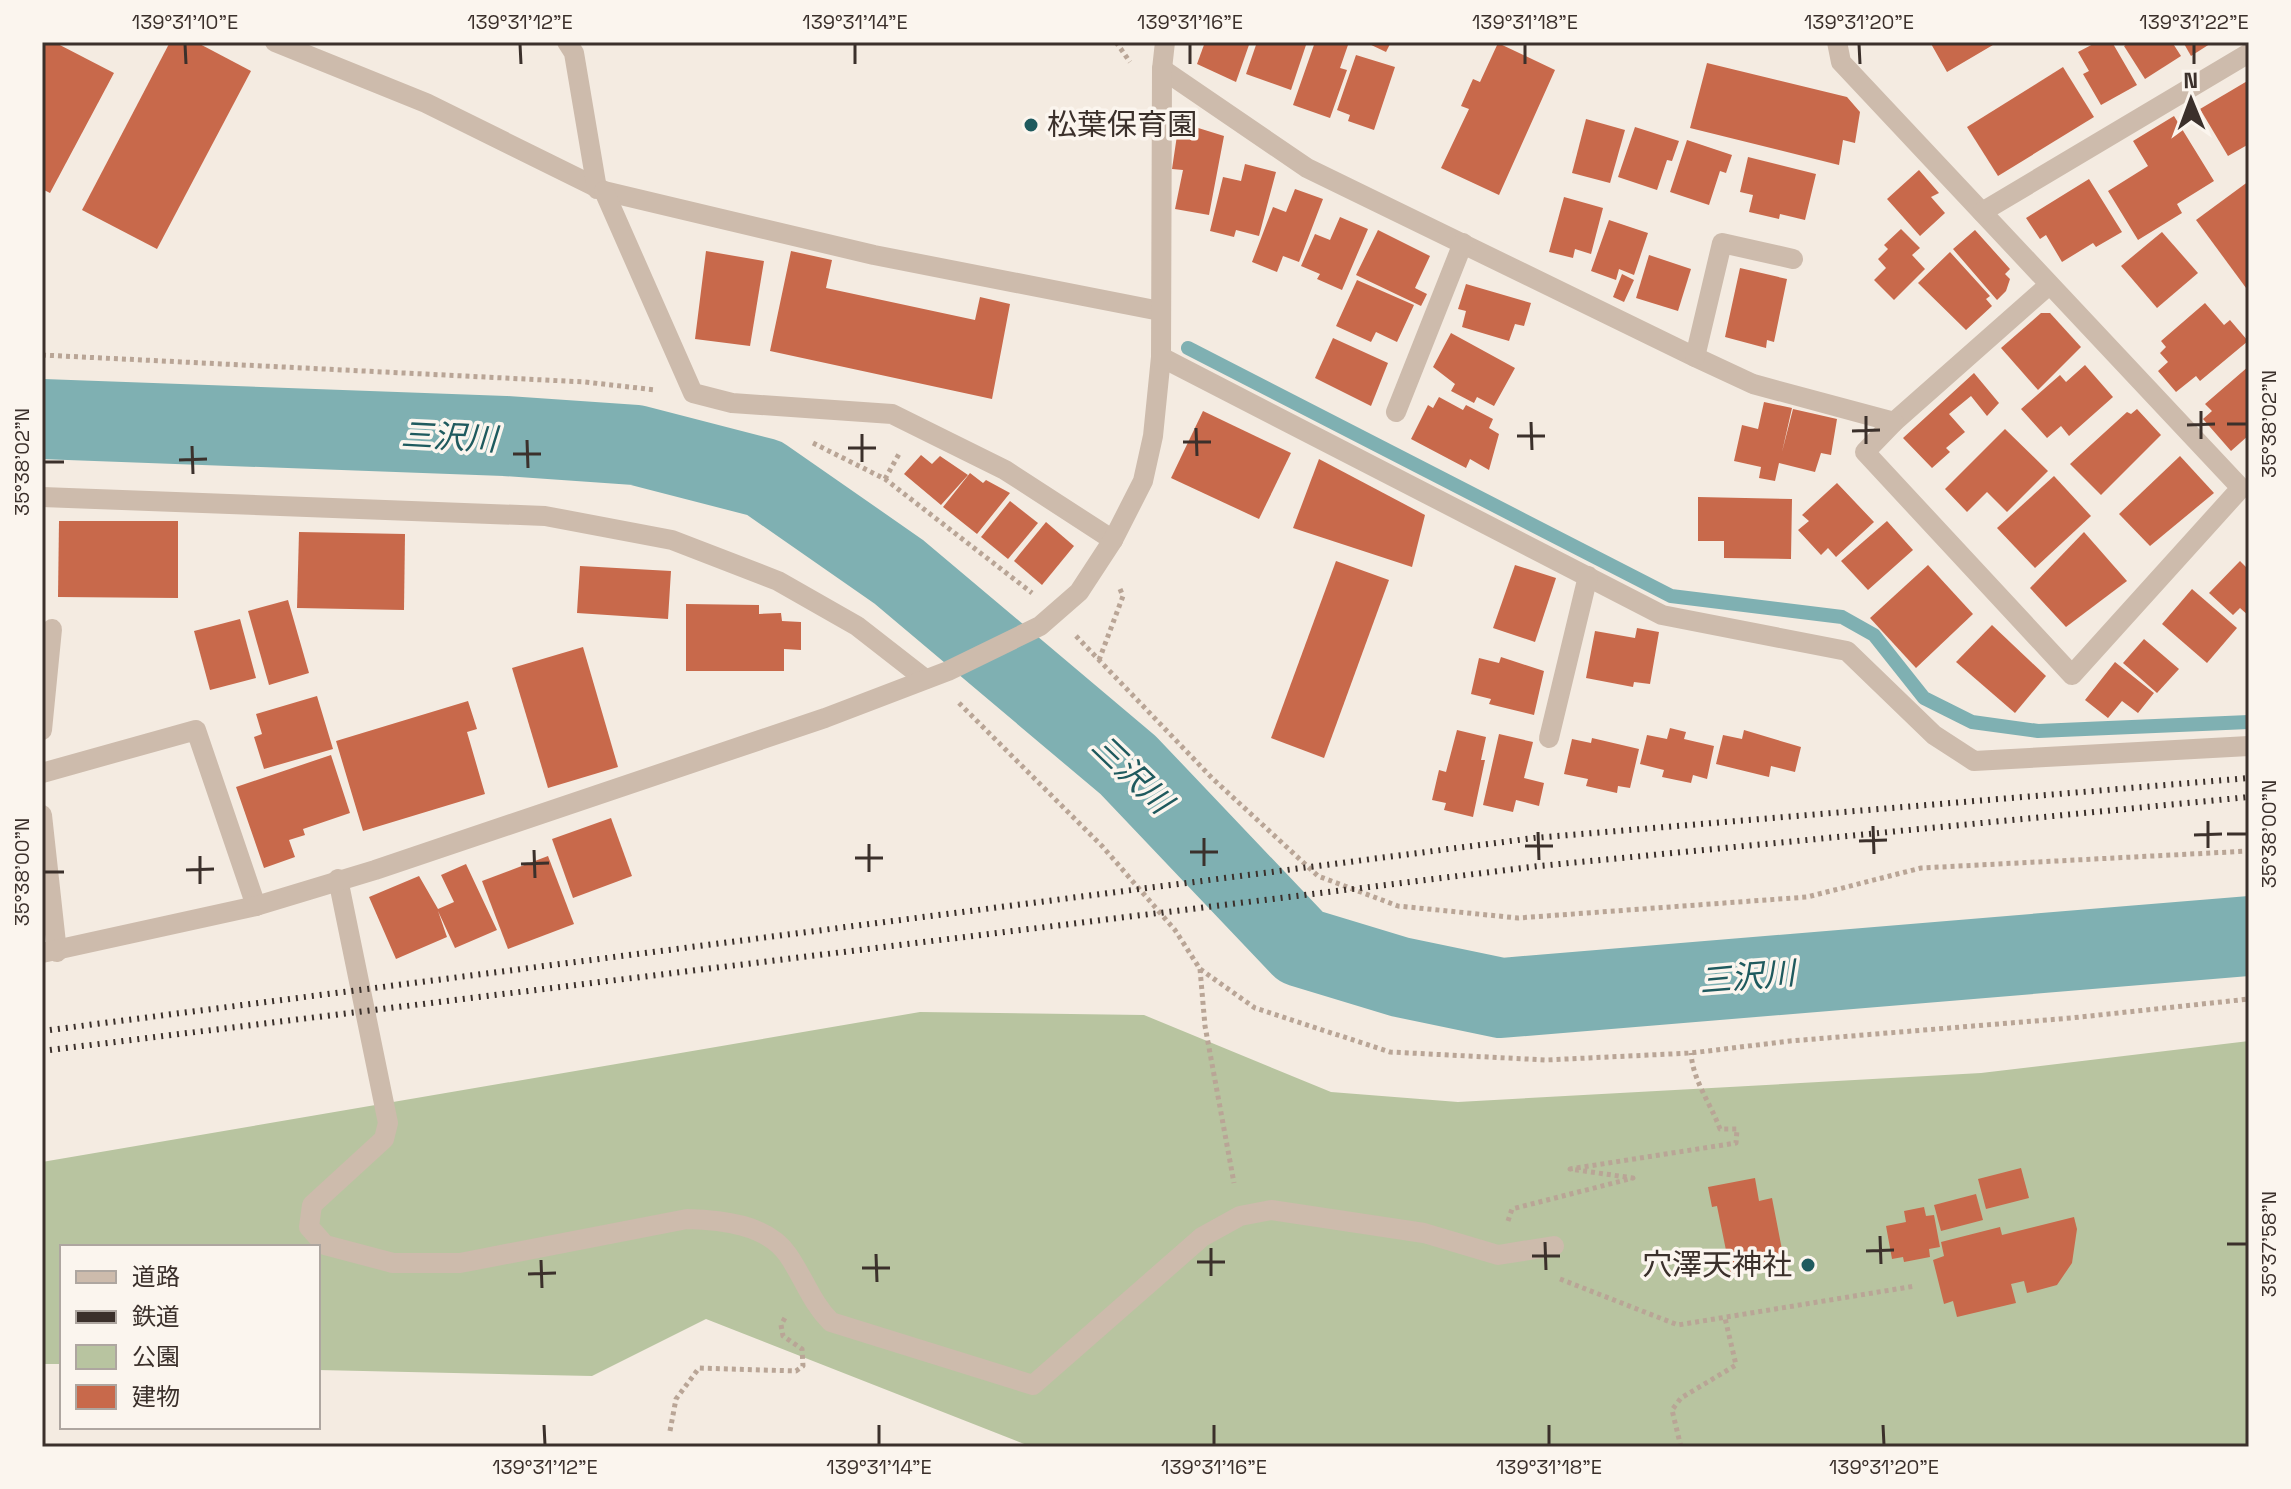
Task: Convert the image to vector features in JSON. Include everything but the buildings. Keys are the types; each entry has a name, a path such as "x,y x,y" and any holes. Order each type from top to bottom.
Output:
{"street":[{"path":"275,42 426,103 601,190 874,255 1160,311"},
{"path":"567,42 574,53 601,190 693,393 732,403 892,414 1005,470 1113,540"},
{"path":"42,815 50,953 256,906 727,752 948,671 1047,620 1079,592 1113,540 1143,481 1153,436 1161,357 1162,69 1165,42"},
{"path":"1837,42 1841,62 2241,488 2072,675 1865,452 1894,422 2049,285"},
{"path":"1982,212 2249,53"},
{"path":"1162,69 1307,168 1695,357 1753,384 1894,422"},
{"path":"1396,412 1463,243"},
{"path":"1695,357 1722,243 1793,259"},
{"path":"1161,357 1662,615 1847,651 1934,735 1974,761 2249,746"},
{"path":"42,497 545,516 672,540 778,581 857,626 925,679"},
{"path":"1549,738 1588,576"},
{"path":"42,730 52,629"},
{"path":"42,773 196,730 256,906"},
{"path":"338,879 388,1123 384,1139 312,1205 309,1227 325,1245 393,1263 460,1263 687,1219 718,1220 760,1231 787,1252 814,1305 831,1322 1033,1385 1202,1237 1240,1216 1271,1210 1409,1231 1498,1255 1554,1246"}],"path":[{"path":"1116,42 1131,63"},
{"path":"42,355 585,382 693,393"},
{"path":"805,440 885,479 1047,620 1318,876 1398,906 1518,918 1807,897 1921,868 2249,851"},
{"path":"925,679 960,704 1102,846 1175,930 1200,969 1255,1008 1390,1052 1546,1060 1691,1053 1790,1041 2071,1018 2249,999"},
{"path":"1200,969 1205,1026 1240,1216"},
{"path":"1498,1255 1512,1209 1633,1178 1570,1169 1736,1143 1737,1129 1720,1129 1707,1094 1693,1077 1691,1053"},
{"path":"1554,1277 1678,1325 1915,1286"},
{"path":"670,1431 676,1399 699,1368 796,1371 803,1366 802,1349 783,1336 781,1325 794,1310 814,1305"},
{"path":"1681,1447 1672,1410 1681,1398 1736,1365 1725,1318"}],"green space":[{"path":"920,1012 1144,1015 1331,1092 1458,1102 1981,1073 2249,1041 2249,1447 1032,1447 706,1319 592,1376 320,1370 320,1245 60,1245 60,1364 42,1364 42,1162"}],"waterway":[{"path":"1188,348 1671,596 1842,617 1874,635 1924,698 1972,722 2038,731 2249,722"},
{"name":"三沢川","path":"42,419 505,436 636,445 764,478 899,572 1128,765 1301,947 1400,977 1501,998 2249,936"}],"railway":[{"path":"42,1031 1534,838 2249,778"},
{"path":"42,1051 1539,866 2249,797"}],"place":[{"name":"松葉保育園","path":"1031,125"},
{"name":"穴澤天神社","path":"1808,1265"}]}
